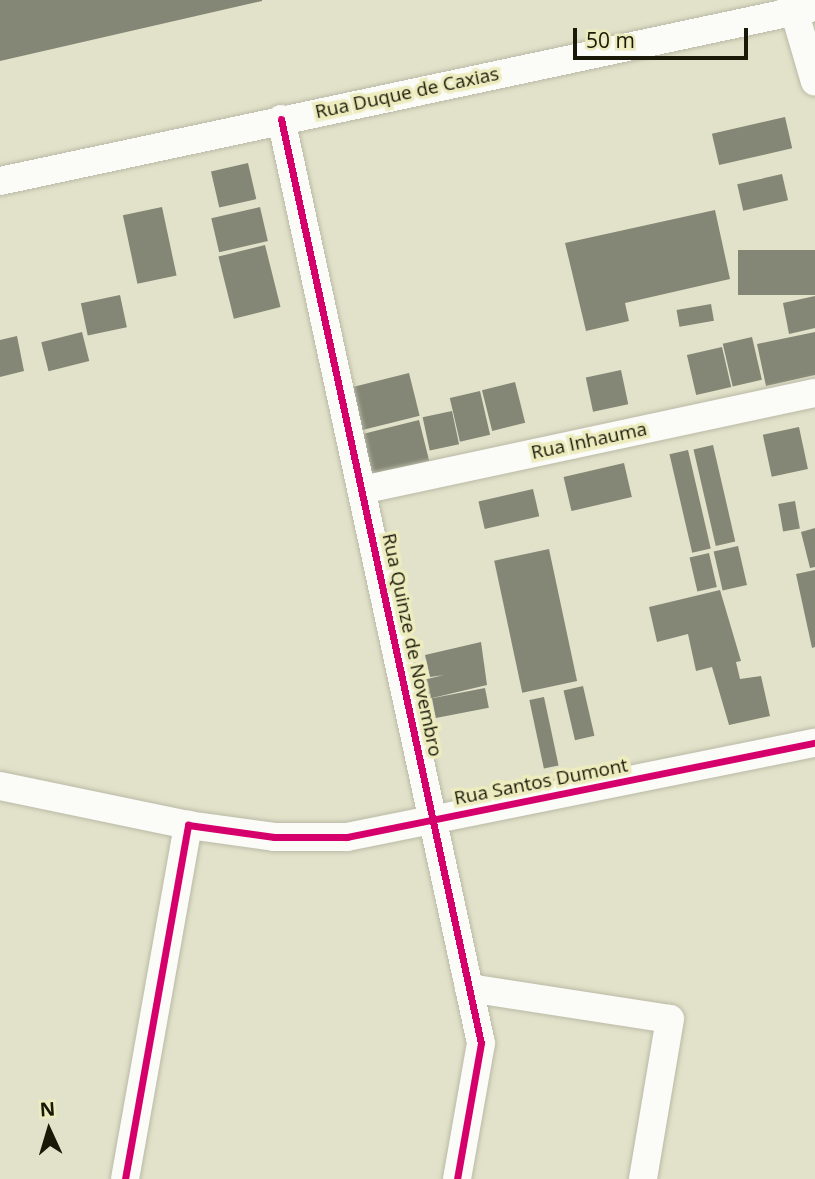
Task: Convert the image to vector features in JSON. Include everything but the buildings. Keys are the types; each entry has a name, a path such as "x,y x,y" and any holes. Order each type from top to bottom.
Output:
{"street":[{"path":"800,6 815,82"},
{"name":"Rua Duque de Caxias","path":"0,181 800,6"},
{"name":"Rua Quinze de Novembro","path":"281,119 481,1043 457,1179"},
{"name":"Rua Inhauma","path":"362,490 815,393"},
{"name":"Rua Santos Dumont","path":"0,786 188,825 274,837 347,837 815,743"},
{"path":"125,1179 188,825"},
{"path":"469,988 670,1018 643,1179"}],"cycle path":[{"path":"281,119 481,1043 457,1179"},
{"path":"125,1179 188,825 274,837 347,837 815,743"}]}
